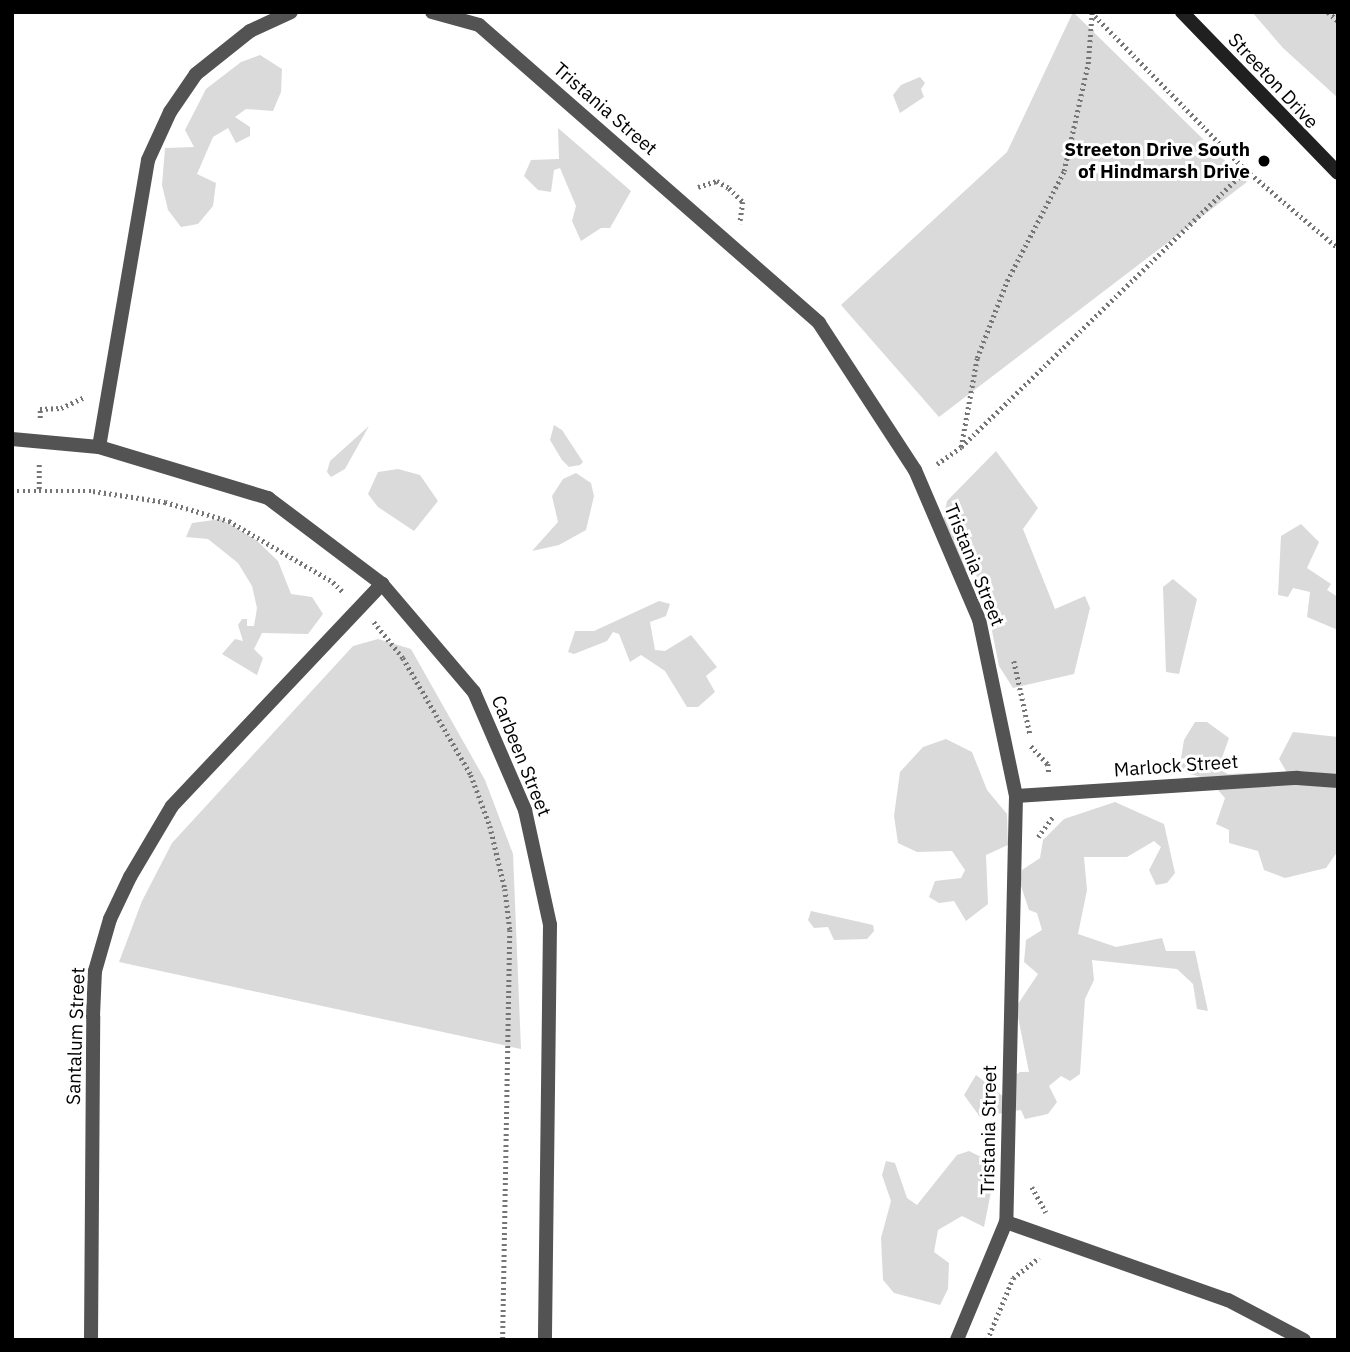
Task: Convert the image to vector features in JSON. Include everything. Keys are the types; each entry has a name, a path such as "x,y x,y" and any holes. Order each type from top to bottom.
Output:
{"main road":[{"name":"Streeton Drive","path":"1182,12 1338,173"}],"street":[{"path":"99,447 148,160 170,112 196,74 250,31 291,12"},
{"name":"Tristania Street","path":"432,12 479,25 819,323 915,470 979,619 1016,796 1006,1222 957,1340"},
{"name":"Carbeen Street","path":"12,439 99,447 268,498 382,584 474,692 525,810 550,925 545,1340"},
{"name":"Santalum Street","path":"91,1340 93,1016 96,971 110,919 130,877 173,806 382,584"},
{"name":"Marlock Street","path":"1016,796 1297,778 1338,781"},
{"path":"1006,1222 1228,1300 1304,1340"}],"path":[{"path":"1328,12 1338,20"},
{"path":"961,447 977,358 1007,281 1064,171 1093,14"},
{"path":"1093,14 1246,170 1338,248"},
{"path":"915,470 939,463 961,447 1246,170"},
{"path":"12,491 39,489 165,502 229,521 333,582 403,658 471,775 490,826 505,890 510,930 503,1340"}],"shaded area":[{"path":"1073,12 1247,182 939,417 841,305 1007,152"},
{"path":"1252,12 1338,12 1338,98 1283,48"},
{"path":"260,55 282,69 281,92 273,111 246,109 235,117 250,127 250,136 236,143 228,128 213,137 197,174 216,183 213,206 198,224 181,227 168,210 162,185 165,148 194,147 185,130 206,89 241,62"},
{"path":"920,77 925,83 921,89 924,97 900,113 893,95 901,85"},
{"path":"558,128 631,191 610,228 601,228 581,241 572,221 576,206 560,168 554,170 551,192 538,190 524,176 531,160 559,159"},
{"path":"554,425 562,430 583,462 580,465 569,467 562,460 550,440"},
{"path":"369,426 345,469 331,477 327,472 330,461"},
{"path":"996,451 1038,508 1023,529 1055,609 1085,596 1090,608 1074,674 1013,688 999,666 992,631 994,619 986,597 940,536 947,501"},
{"path":"398,469 420,475 438,501 414,531 378,507 368,494 378,472"},
{"path":"576,473 591,483 594,496 586,530 559,545 532,551 558,522 552,496 563,479"},
{"path":"221,519 256,540 278,561 291,594 312,597 323,614 308,634 262,633 254,649 263,658 257,675 222,654 235,639 243,641 238,625 242,619 247,619 247,626 254,626 257,608 252,586 238,563 208,539 186,537 192,523"},
{"path":"1301,524 1319,542 1307,568 1331,584 1327,590 1338,597 1338,630 1307,617 1310,592 1293,588 1288,597 1278,595 1281,536"},
{"path":"1173,579 1197,599 1179,674 1166,672 1163,587"},
{"path":"659,601 670,604 666,616 650,622 655,650 665,651 691,635 717,667 706,676 715,692 698,707 687,707 665,671 641,655 630,662 619,634 613,632 607,641 574,654 568,652 575,631 594,631"},
{"path":"378,639 411,649 485,780 513,854 521,1049 119,962 142,901 172,843 353,646"},
{"path":"1195,722 1207,722 1229,738 1218,769 1228,774 1274,772 1278,785 1292,781 1279,759 1293,732 1338,737 1338,851 1326,868 1285,878 1264,870 1258,851 1229,843 1229,830 1216,824 1225,798 1208,779 1179,771 1184,740"},
{"path":"946,739 972,752 987,790 1007,814 1008,845 986,855 988,904 966,921 954,901 939,903 929,897 935,881 961,878 965,870 952,851 917,852 898,843 894,816 900,772 923,747"},
{"path":"1115,802 1164,824 1175,873 1167,883 1156,885 1149,870 1161,847 1154,841 1127,857 1084,857 1087,890 1078,934 1116,947 1162,938 1166,951 1195,951 1208,1011 1197,1009 1193,984 1177,969 1092,960 1094,980 1085,999 1080,1074 1070,1081 1061,1076 1049,1086 1057,1102 1048,1114 1025,1119 1021,1110 980,1117 964,1095 976,1075 1004,1097 1005,1081 1020,1072 1029,1072 1016,1007 1038,974 1024,962 1026,940 1042,930 1037,913 1029,910 1020,883 1022,870 1040,858 1043,840 1064,819"},
{"path":"811,911 873,925 874,931 867,939 834,940 828,927 814,928 808,920"},
{"path":"969,1151 987,1160 992,1187 984,1227 962,1216 938,1230 934,1252 949,1263 948,1289 940,1305 894,1293 883,1280 881,1238 891,1201 882,1175 886,1161 895,1163 907,1198 917,1205 957,1155"}],"place":[{"name":"Streeton Drive South of Hindmarsh Drive","path":"1264,161"}]}
